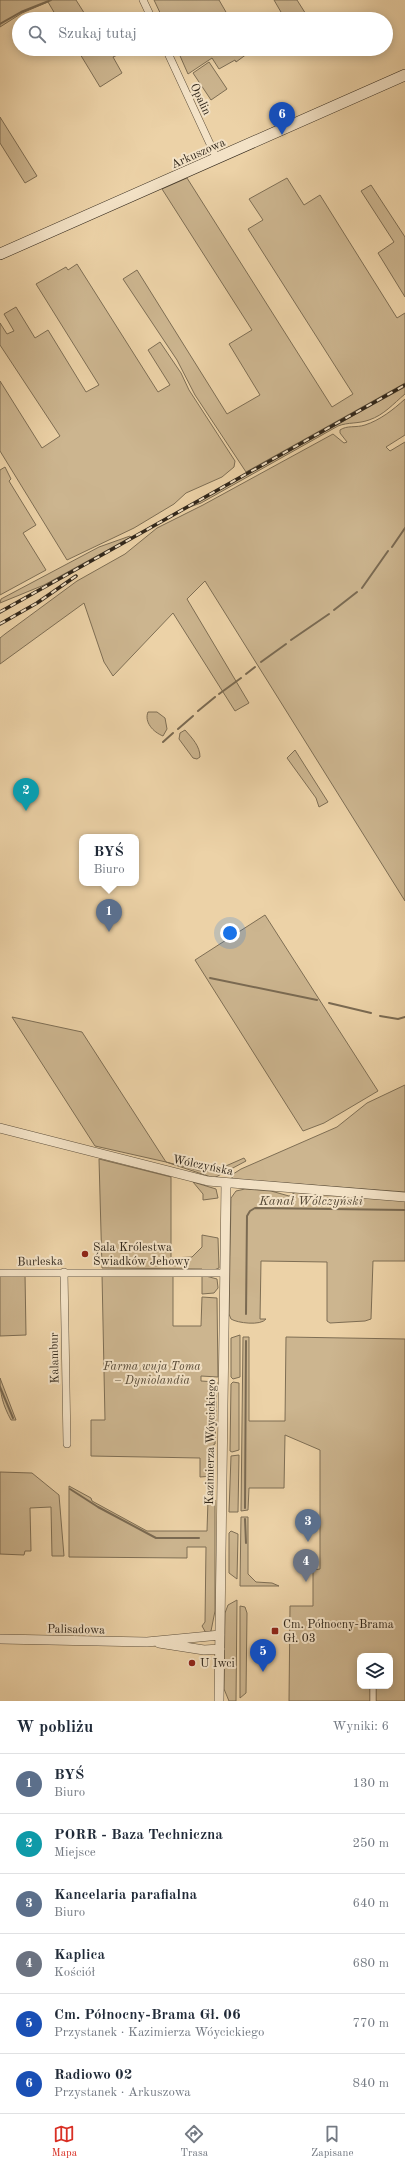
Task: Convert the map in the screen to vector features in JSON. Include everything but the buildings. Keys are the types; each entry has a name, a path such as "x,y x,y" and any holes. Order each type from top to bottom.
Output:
{"main road":[{"name":"Arkuszowa","path":"0,254 405,75"}],"street":[{"path":"143,0 149,12"},
{"name":"Opalin","path":"169,56 217,159"},
{"name":"Wólczyńska","path":"0,1128 226,1183 405,1197"},
{"name":"Kazimierza Wóycickiego","path":"219,1701 226,1183"},
{"name":"Kalambur","path":"64,1272 67,1444"},
{"name":"Burleska","path":"0,1273 224,1273"},
{"name":"Palisadowa","path":"151,1642 220,1636"},
{"name":"Palisadowa","path":"0,1639 151,1642 204,1650 220,1649"},
{"path":"373,1689 373,1701"}],"green space":[{"path":"0,0 76,0 84,12 54,12 48,2 24,12 12,12 12,19 0,27"},
{"path":"154,0 219,0 226,12 160,12"},
{"path":"274,0 297,0 305,12 281,12"},
{"path":"81,56 115,56 113,57 122,73 100,87"},
{"path":"180,56 244,56 236,62 235,60 219,69 212,58 188,74"},
{"path":"209,62 227,89 211,100 193,73"},
{"path":"0,117 37,176 25,183 0,143"},
{"path":"187,178 332,407 353,394 248,229 263,220 249,199 287,178 304,205 320,195 397,318 405,313 405,383 246,472 195,395 177,360 123,279 137,270 227,414 260,395 229,344 252,330 162,189"},
{"path":"371,185 405,237 405,297 378,253 394,242 361,191"},
{"path":"77,264 158,392 170,385 148,350 160,342 181,373 189,390 235,461 234,467 222,477 186,493 174,504 134,528 67,560 0,451 0,381 42,448 60,436 0,345 0,323 7,334 14,331 4,314 16,307 35,338 48,330 86,392 99,385 36,284 66,267 68,270"},
{"path":"405,387 405,394 388,409 374,418 338,426 201,503 187,508"},
{"path":"405,399 405,435 386,447 390,451 405,442 405,901 205,581 187,599 249,703 235,711 173,613 113,676 104,662 84,603 0,664 0,638 77,581 125,554 157,528 203,505 333,434 344,443 347,442 340,433 340,430 343,428 365,425 376,420 391,411"},
{"path":"5,467 11,479 9,481 36,525 23,533 46,570 0,595 0,470"},
{"path":"130,536 131,537 44,585 0,603 1,599 99,547"},
{"path":"148,712 157,712 165,718 167,729 163,736 156,732 148,723"},
{"path":"185,730 199,749 200,757 197,759 193,758 179,739 180,733"},
{"path":"295,750 328,802 319,807 316,798 287,758"},
{"path":"265,915 378,1091 324,1123 303,1131 195,960"},
{"path":"12,1017 82,1032 166,1162 95,1146"},
{"path":"405,1085 405,1192 244,1180 234,1179 230,1176 241,1169 337,1127 367,1103"},
{"path":"244,1158 246,1161 214,1178 166,1162 205,1172 219,1169"},
{"path":"99,1159 171,1177 171,1258 192,1257 202,1247 202,1235 218,1238 219,1268 214,1270 202,1270 102,1268"},
{"path":"193,1182 216,1189 218,1198 203,1200 203,1194"},
{"path":"245,1189 271,1191 289,1196 296,1192 405,1201 405,1261 373,1261 371,1319 365,1321 330,1323 327,1321 327,1262 261,1261 260,1319 266,1319 259,1323 243,1323 231,1319 229,1314 231,1198 236,1191"},
{"path":"0,1274 25,1274 26,1335 0,1336"},
{"name":"Farma wuja Toma – Dyniolandia","path":"102,1274 173,1275 173,1326 201,1326 202,1297 217,1298 218,1377 201,1376 201,1381 217,1382 215,1444 210,1447 213,1476 200,1477 200,1458 91,1456 91,1420 105,1420"},
{"path":"202,1275 217,1279 218,1288 214,1293 202,1294"},
{"path":"240,1335 240,1377 233,1379 231,1377 231,1338"},
{"path":"243,1337 249,1337 249,1421 285,1421 286,1337 405,1339 405,1701 289,1701 290,1606 313,1606 313,1570 320,1569 320,1450 285,1435 284,1488 249,1488 248,1510 241,1511"},
{"path":"0,1378 16,1420 11,1420 4,1405 1,1395"},
{"path":"233,1382 239,1383 239,1450 232,1452 230,1451 231,1384"},
{"path":"239,1455 238,1512 229,1512 231,1456"},
{"path":"0,1472 32,1473 59,1495 64,1556 52,1556 51,1507 30,1508 31,1551 25,1551 24,1555 0,1554"},
{"path":"69,1486 91,1498 92,1501 147,1531 207,1531 208,1500 215,1500 215,1611 211,1631 206,1633 202,1626 205,1622 206,1547 187,1547 187,1558 69,1557"},
{"path":"241,1517 248,1517 248,1574 256,1582 272,1583 279,1586 240,1586"},
{"path":"231,1531 238,1534 237,1579 229,1573 229,1533"},
{"path":"237,1600 236,1701 229,1701 224,1689 225,1613 228,1605"},
{"path":"240,1606 245,1607 247,1613 246,1693 240,1698"}],"waterway":[{"path":"21,12 51,0"},
{"path":"0,24 12,17"},
{"path":"392,547 405,528"},
{"path":"362,588 388,551"},
{"path":"334,610 357,592"},
{"path":"291,640 329,614"},
{"path":"261,662 286,644"},
{"path":"246,674 255,667"},
{"path":"219,694 241,678"},
{"path":"198,711 215,697"},
{"path":"178,729 193,716"},
{"path":"163,742 173,733"},
{"path":"210,978 317,1000"},
{"path":"329,1003 371,1013"},
{"path":"380,1016 398,1019 405,1017"},
{"name":"Kanał Wólczyński","path":"246,1314 247,1216 250,1211 255,1208 405,1210"},
{"name":"Kanał Wólczyński","path":"245,1508 246,1341"},
{"path":"0,1387 13,1418"},
{"path":"70,1489 98,1507 156,1538 199,1538"},
{"name":"Kanał Wólczyński","path":"245,1519 246,1543"}],"railway":[{"path":"0,612 405,385"},
{"path":"0,624 37,603 76,576"}],"place":[{"name":"Radiowo 02","path":"282,135"},
{"name":"PORR - Baza Techniczna","path":"26,811"},
{"name":"BYŚ","path":"109,932"},
{"name":"Sala Królestwa Świadków Jehowy","path":"85,1254"},
{"name":"Kancelaria parafialna","path":"308,1542"},
{"name":"Kaplica","path":"306,1582"},
{"name":"Cm. Północny-Brama Gł. 03","path":"275,1631"},
{"name":"U Iwci","path":"192,1663"},
{"name":"Cm. Północny-Brama Gł. 06","path":"263,1672"}]}
